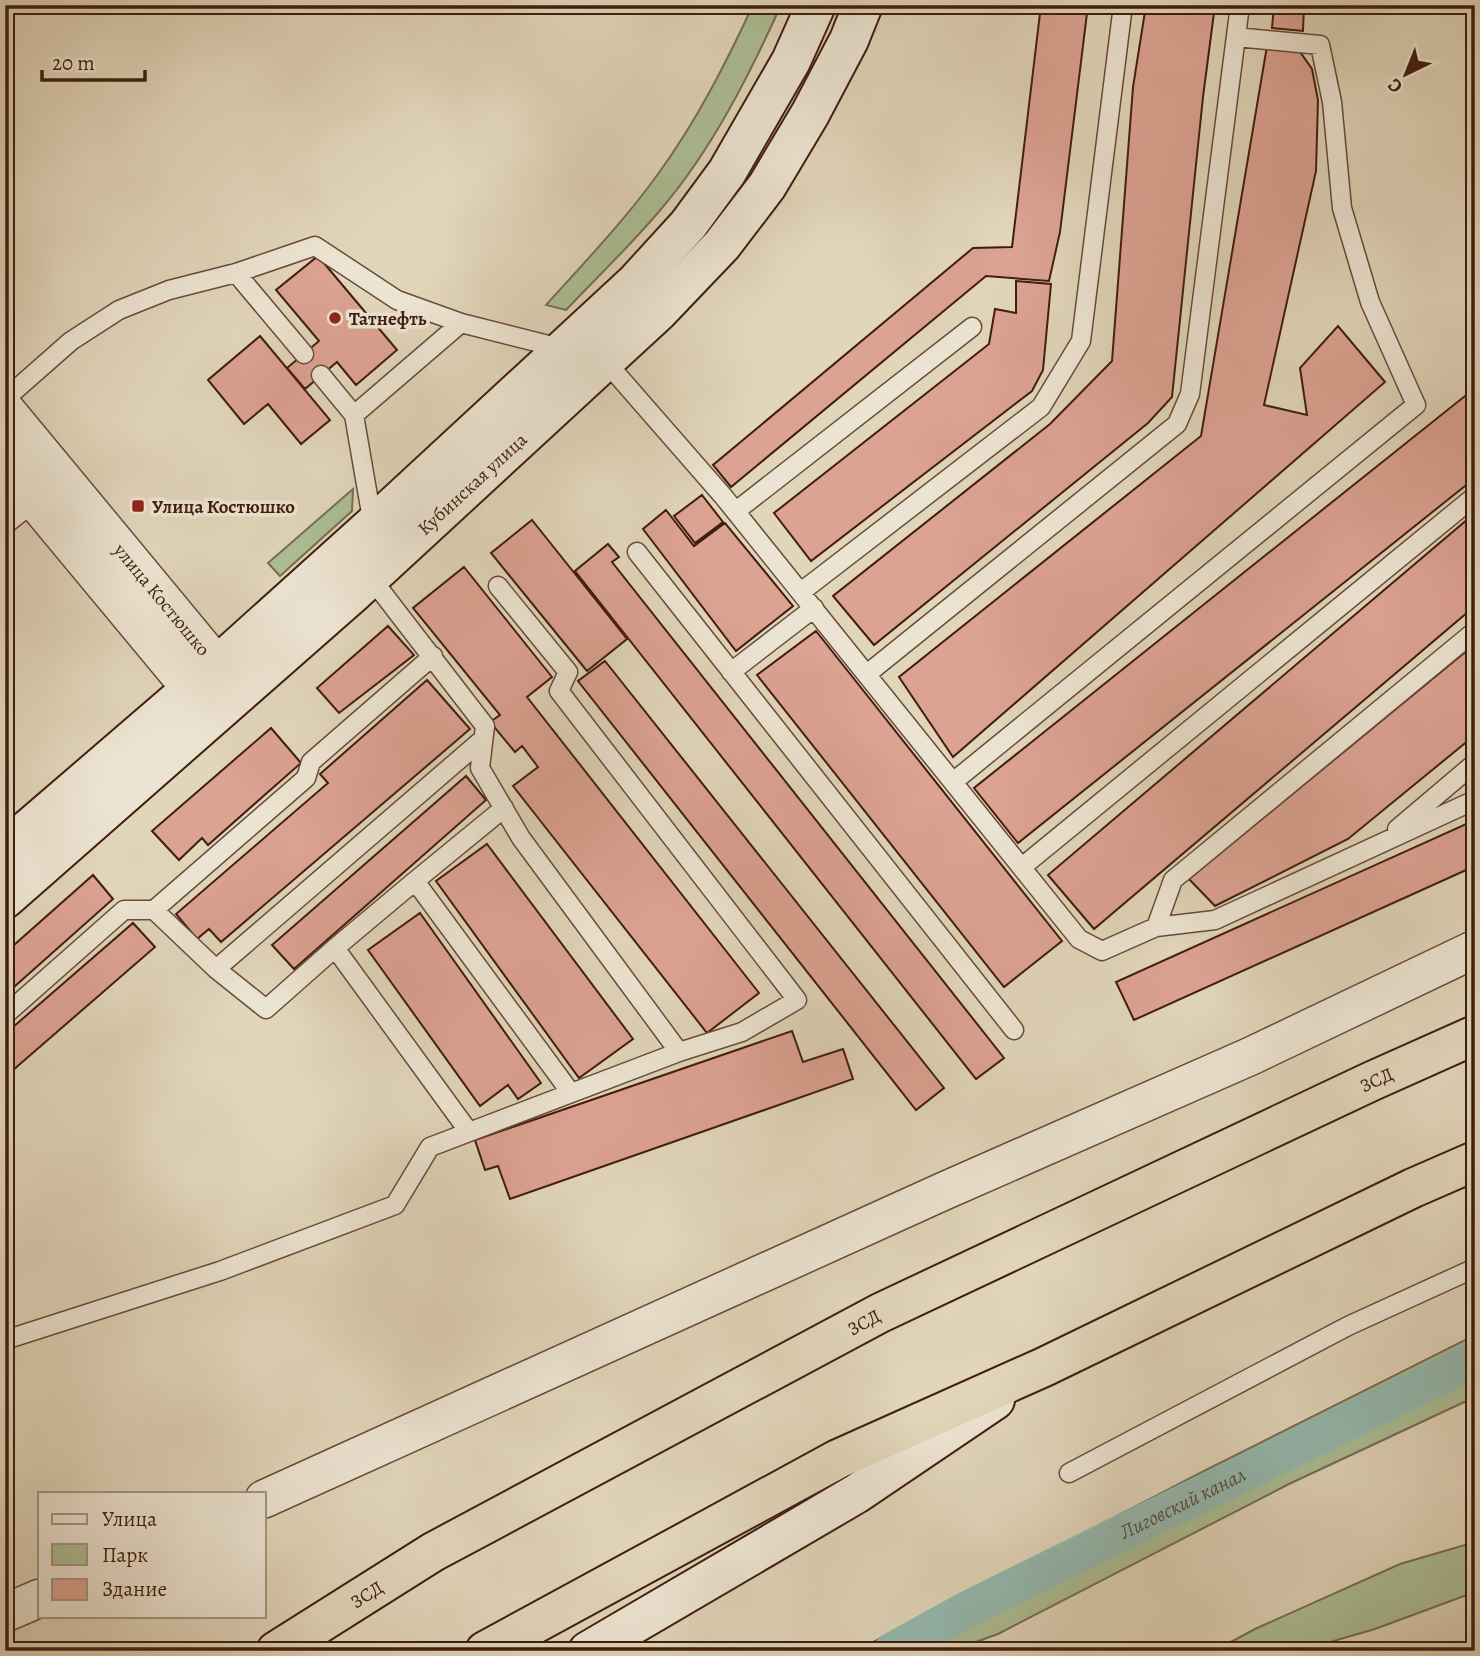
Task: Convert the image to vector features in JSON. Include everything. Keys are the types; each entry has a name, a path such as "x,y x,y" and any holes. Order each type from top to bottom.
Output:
{"highway":[{"name":"ЗСД","path":"276,1651 433,1552 880,1313 1475,1035"},
{"path":"485,1651 838,1459 1044,1367 1413,1188 1475,1161"}],"main road":[{"name":"Кубинская улица","path":"5,849 204,677 635,283 688,225 727,172 790,61 816,5"},
{"name":"Кубинская улица","path":"5,899 371,578 606,362 722,246 767,186 810,114 849,40 863,5"},
{"path":"588,1651 856,1494 1044,1367"}],"street":[{"name":"улица Костюшко","path":"5,409 204,677"},
{"name":"улица Костюшко","path":"5,465 35,501 229,702"},
{"path":"266,1498 944,1191 1251,1056 1475,949"},
{"path":"5,1613 38,1599"}],"lane":[{"path":"801,592 1041,407 1081,341 1123,5"},
{"path":"867,674 1177,424 1190,394 1240,5"},
{"path":"953,782 1416,405 1370,302 1342,208 1332,102 1320,45 1236,37"},
{"path":"5,399 71,341 119,310 169,290 236,273 315,246 397,300 461,323 564,349"},
{"path":"236,273 304,354"},
{"path":"354,415 461,323"},
{"path":"736,511 972,327"},
{"path":"606,362 736,511 1079,939 1102,951 1156,927 1215,920 1475,800"},
{"path":"321,374 354,415 373,525"},
{"path":"1022,867 1475,496"},
{"path":"5,525 35,501"},
{"path":"637,552 1013,1030"},
{"path":"371,578 485,726 480,768 521,838 679,1052"},
{"path":"5,1340 220,1272 395,1205 430,1147 679,1052 742,1032 797,1000 559,691 568,672 498,586"},
{"path":"731,672 814,608"},
{"path":"1156,927 1172,880 1475,631"},
{"path":"5,1015 124,910 154,910 306,778 311,762 433,656"},
{"path":"216,969 484,739"},
{"path":"1379,845 1475,763"},
{"path":"154,910 216,969 266,1009 504,808"},
{"path":"415,881 570,1093"},
{"path":"335,948 469,1132"},
{"path":"1069,1474 1348,1326 1475,1268"}],"green space":[{"path":"753,5 781,5 742,85 697,161 651,221 566,310 546,305 618,224 672,154 710,92"},
{"path":"353,489 352,511 280,576 268,563"},
{"path":"1475,1335 1475,1397 1289,1484 998,1634 951,1651 856,1651 1206,1470"},
{"path":"1475,1542 1475,1592 1375,1629 1299,1651 1214,1651 1255,1629 1400,1564"}],"building":[{"path":"1041,5 1088,5 1060,232 1049,281 986,276 731,487 713,465 973,248 1012,247"},
{"path":"1146,5 1215,5 1172,397 1148,423 874,645 833,596 1050,424 1112,361 1133,87"},
{"path":"1274,5 1304,5 1303,31 1272,28"},
{"path":"1267,46 1298,49 1312,69 1318,100 1316,171 1264,405 1307,415 1300,368 1338,326 1385,382 953,757 899,677 1201,436"},
{"path":"318,256 397,350 356,385 337,362 305,389 287,368 319,341 276,290"},
{"path":"1016,281 1051,284 1043,370 1032,391 811,561 774,513 989,344 995,309 1016,313"},
{"path":"260,336 330,420 301,444 268,404 244,424 208,380"},
{"path":"1475,388 1475,478 1018,843 974,788"},
{"path":"702,495 723,522 695,543 674,516"},
{"path":"666,510 694,546 725,523 793,606 736,651 643,529"},
{"path":"1475,513 1475,606 1094,929 1048,875"},
{"path":"532,520 627,639 587,671 491,553"},
{"path":"608,544 619,557 612,562 1004,1058 976,1079 575,571"},
{"path":"464,567 552,677 527,697 759,993 707,1033 513,786 538,767 522,746 515,752 490,722 500,715 413,608"},
{"path":"388,626 414,655 339,713 317,688"},
{"path":"816,631 1062,941 1004,987 757,675"},
{"path":"1475,644 1475,735 1348,839 1215,906 1189,879"},
{"path":"605,661 944,1088 916,1110 578,681"},
{"path":"427,680 470,729 221,942 209,929 197,939 176,914 328,783 320,774"},
{"path":"271,728 301,763 208,845 202,838 179,860 152,831"},
{"path":"466,776 486,800 294,969 272,945"},
{"path":"1475,820 1475,866 1134,1020 1116,982"},
{"path":"487,844 633,1039 579,1078 436,881"},
{"path":"93,875 113,899 5,995 5,953"},
{"path":"420,913 541,1083 518,1099 508,1085 480,1106 368,950"},
{"path":"133,923 155,947 5,1077 5,1034"},
{"path":"792,1031 803,1062 843,1049 853,1079 510,1199 498,1166 485,1170 475,1140"}],"waterway":[{"name":"Лиговский канал","path":"892,1651 970,1608 1475,1359"}],"place":[{"name":"Татнефть","path":"335,318"},
{"name":"Улица Костюшко","path":"138,506"}]}
